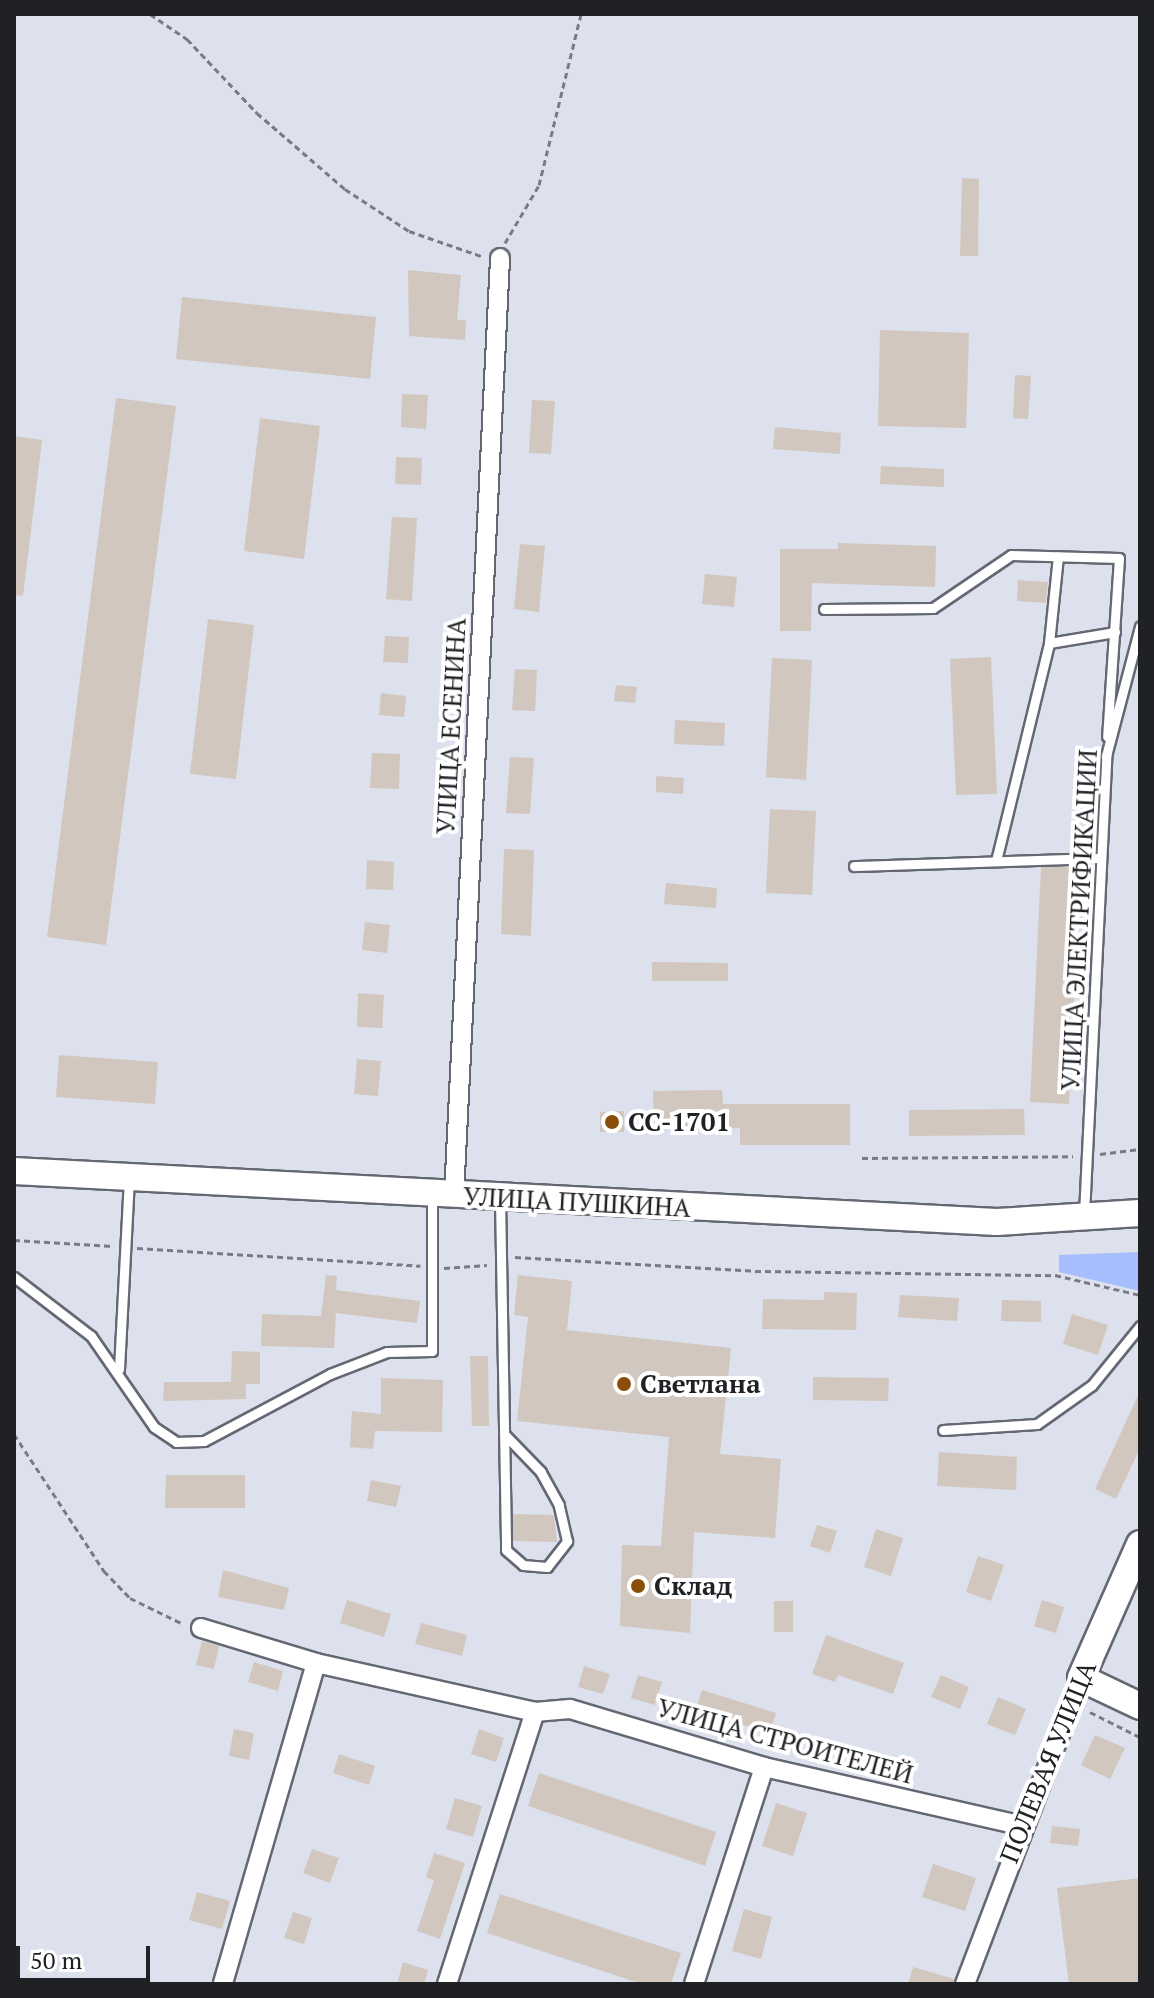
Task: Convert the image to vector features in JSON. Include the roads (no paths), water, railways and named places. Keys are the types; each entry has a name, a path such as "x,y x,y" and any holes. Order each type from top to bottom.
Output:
{"main road":[{"name":"УЛИЦА ПУШКИНА","path":"14,1171 997,1222 1084,1219 1140,1213"},
{"name":"ПОЛЕВАЯ УЛИЦА","path":"1081,1678 1140,1544"},
{"path":"1081,1678 1140,1706"}],"street":[{"name":"УЛИЦА ЕСЕНИНА","path":"443,1195 500,258"},
{"name":"УЛИЦА СТРОИТЕЛЕЙ","path":"201,1628 316,1663 535,1712 570,1709 764,1767 1023,1826"},
{"path":"223,1984 316,1663"},
{"name":"ПОЛЕВАЯ УЛИЦА","path":"965,1984 1081,1678"},
{"path":"447,1984 535,1712"},
{"path":"694,1984 764,1767"}],"lane":[{"path":"824,609 933,608 1011,555 1119,558 1106,756"},
{"path":"996,861 1049,643 1058,556"},
{"name":"УЛИЦА ЭЛЕКТРИФИКАЦИИ","path":"1084,1219 1106,756 1140,626"},
{"path":"1049,643 1115,632"},
{"path":"854,866 1101,858"},
{"path":"119,1369 129,1177"},
{"path":"14,1277 91,1336 119,1369 154,1427 176,1442 204,1441 344,1369 387,1352 432,1351 433,1267 443,1195"},
{"path":"500,1198 497,1256 505,1435 506,1550 523,1565 547,1567 567,1541 559,1505 541,1472 505,1435"},
{"path":"943,1430 1037,1424 1092,1385 1140,1326"}],"place":[{"name":"СС-1701","path":"612,1122"},
{"name":"Светлана","path":"624,1384"},
{"name":"Склад","path":"638,1586"}]}
